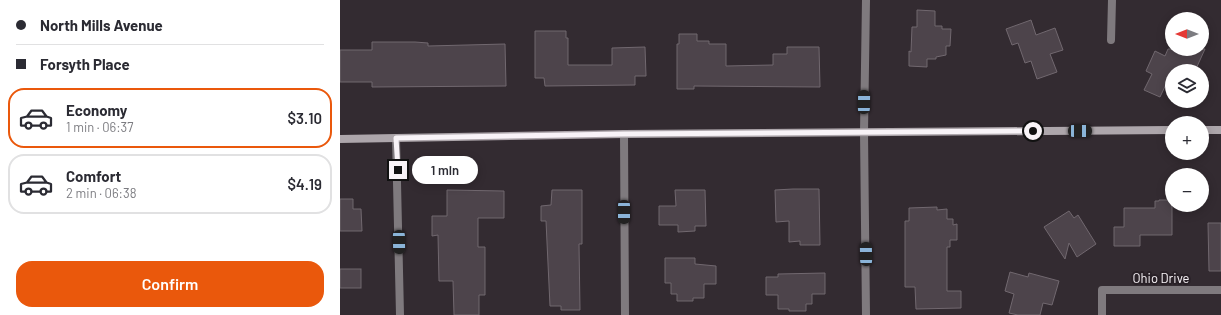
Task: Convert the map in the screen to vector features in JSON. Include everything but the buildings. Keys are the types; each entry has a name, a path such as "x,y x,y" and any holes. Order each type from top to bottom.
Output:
{"main road":[{"path":"340,138 624,134 1165,130"},
{"path":"1209,130 1221,130"}],"street":[{"path":"866,0 864,132 866,315"},
{"path":"1110,40 1112,0"},
{"path":"624,134 625,315"},
{"path":"396,138 400,315"},
{"name":"Ohio Drive","path":"1102,315 1102,290 1221,290"}],"route":[{"path":"398,170 396,138 624,134 1033,131"}]}
